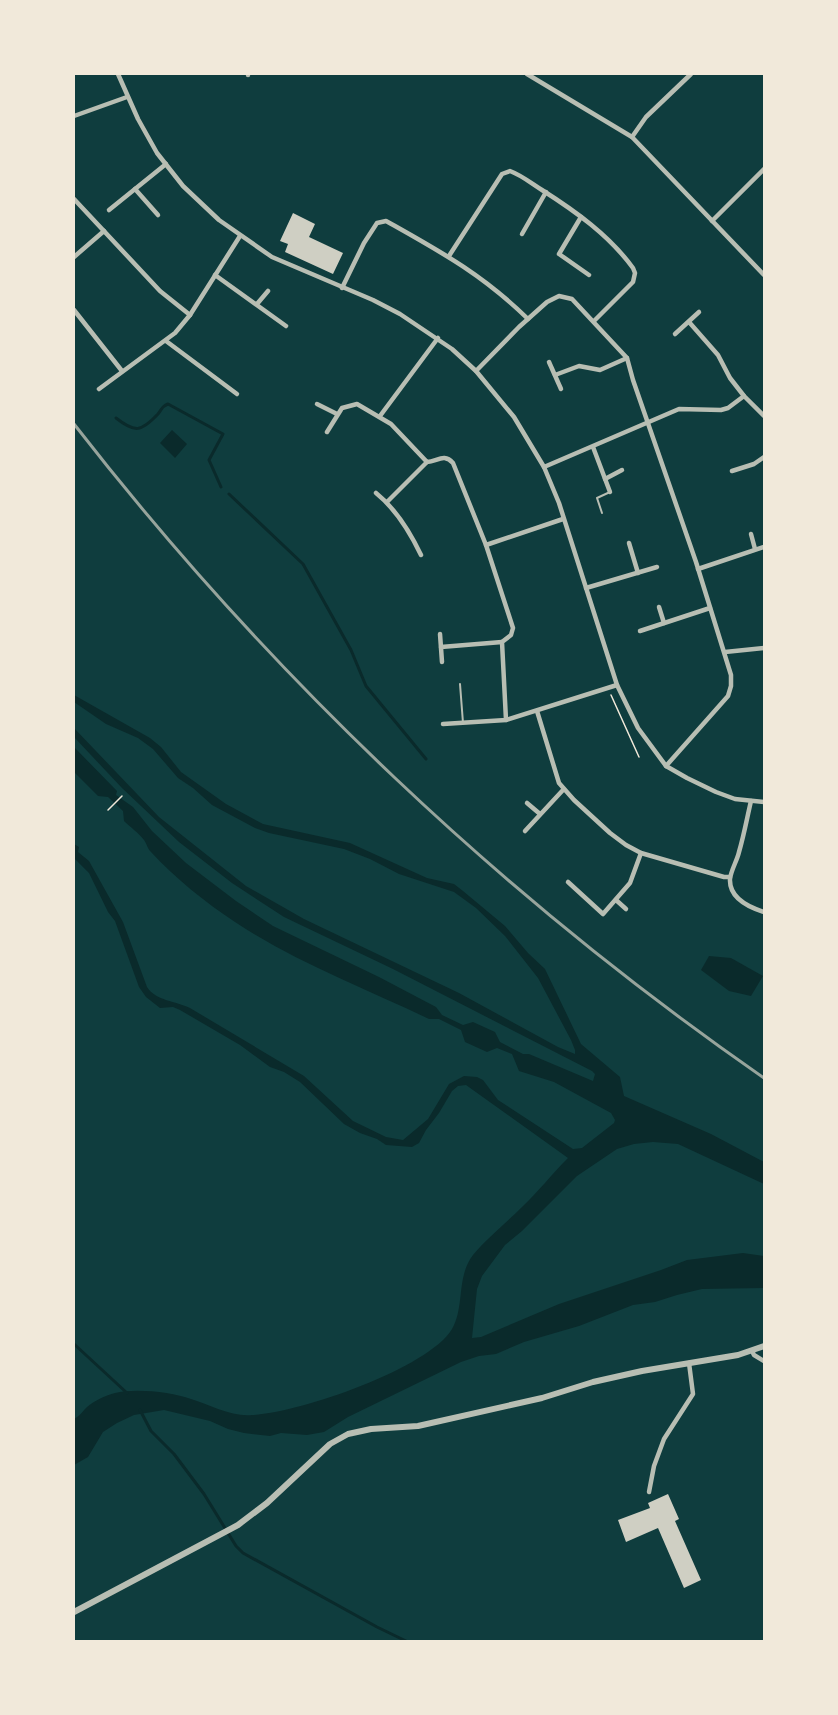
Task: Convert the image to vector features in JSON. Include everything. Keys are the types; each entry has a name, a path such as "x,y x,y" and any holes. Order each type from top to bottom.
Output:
{"street":[{"path":"118,74 147,136 183,186 206,209 240,236 281,261 394,310 438,338 476,371 514,417 544,467 564,519 617,685 638,728 666,766 716,792 751,801 765,802"},
{"path":"527,74 632,137 765,275"},
{"path":"632,137 646,117 691,74"},
{"path":"74,116 127,97"},
{"path":"109,210 166,164"},
{"path":"712,221 765,169"},
{"path":"449,256 505,171 518,174 581,217 615,247 629,262 635,273 633,282 594,321"},
{"path":"135,189 158,215"},
{"path":"522,234 546,192"},
{"path":"74,199 160,291 190,315"},
{"path":"581,217 559,254 589,275"},
{"path":"342,288 364,243 377,223 386,221 449,256 490,285 528,319"},
{"path":"74,257 104,231"},
{"path":"99,389 157,344 166,341 190,315 240,236"},
{"path":"215,275 286,326"},
{"path":"257,304 268,291"},
{"path":"476,371 528,319 554,298 565,296 577,304 627,358 725,652 732,681 728,696 666,766"},
{"path":"74,310 122,371"},
{"path":"675,334 699,312"},
{"path":"689,322 718,355 730,378 744,396 765,416"},
{"path":"380,416 438,338"},
{"path":"166,341 237,394"},
{"path":"555,375 579,366 600,370 627,358"},
{"path":"549,362 561,389"},
{"path":"544,467 679,409 711,411 728,408 744,396"},
{"path":"317,404 337,414"},
{"path":"327,432 337,414 345,406 357,404 380,416 403,435 428,462"},
{"path":"593,447 610,492"},
{"path":"387,502 428,462 443,457 453,463 486,545 513,628 511,635 502,642 441,646"},
{"path":"732,471 754,464 765,457"},
{"path":"605,479 622,470"},
{"path":"376,494 395,512 410,533 421,555"},
{"path":"486,545 564,519"},
{"path":"751,534 755,549"},
{"path":"629,543 638,573"},
{"path":"698,569 765,547"},
{"path":"586,588 657,567"},
{"path":"659,607 664,623"},
{"path":"640,631 710,608"},
{"path":"440,634 442,662"},
{"path":"502,642 506,720"},
{"path":"725,652 765,648"},
{"path":"442,724 506,720 617,685"},
{"path":"537,711 556,777 563,790 619,840 641,853 730,877"},
{"path":"525,831 563,790"},
{"path":"751,801 738,856 730,877 733,893 737,899 765,912"},
{"path":"527,803 540,814"},
{"path":"568,882 603,914 630,883 641,853"},
{"path":"616,900 626,909"},
{"path":"74,1612 238,1525 267,1503 330,1444 355,1432 418,1426 542,1398 593,1382 752,1351 765,1346"},
{"path":"752,1351 754,1356 765,1361"},
{"path":"649,1492 654,1466 664,1439 693,1394 689,1363"}],"lane":[{"path":"602,513 597,498 610,492"},
{"path":"460,684 463,724"}],"path":[{"path":"611,695 639,757"},
{"path":"108,810 122,796"}],"water":[{"path":"172,430 187,444 175,458 160,443"},
{"path":"74,695 150,738 161,747 181,772 226,804 263,824 350,843 427,878 454,884 505,926 545,969 581,1044 620,1077 624,1096 711,1134 764,1162 764,1184 678,1144 653,1142 617,1149 577,1176 505,1245 482,1276 477,1289 472,1338 481,1337 559,1304 687,1260 743,1253 764,1256 764,1288 702,1289 655,1302 633,1305 579,1326 524,1342 496,1354 479,1356 461,1362 348,1417 324,1432 307,1435 281,1433 270,1436 244,1433 210,1421 164,1410 134,1415 103,1432 88,1457 74,1465 74,1419 93,1403 112,1394 133,1391 164,1393 229,1412 252,1415 299,1406 329,1397 360,1386 417,1359 438,1344 452,1329 458,1311 464,1273 473,1255 568,1158 466,1085 458,1086 452,1091 419,1143 412,1147 386,1145 344,1124 300,1082 270,1067 240,1045 180,1010 173,1007 160,1008 146,997 139,987 115,921 108,912 89,873 74,858 74,844 79,847 78,852 89,861 123,922 147,987 151,992 190,1008 304,1076 353,1121 386,1137 403,1140 428,1119 449,1084 464,1076 483,1080 498,1100 573,1149 582,1148 615,1120 611,1113 554,1082 519,1071 512,1054 497,1048 487,1052 465,1042 461,1030 439,1019 429,1019 281,950 213,907 160,862 142,837 124,821 123,811 108,797 98,796 74,772 74,747 117,791 116,795 133,807 152,831 186,863 273,926 436,1007 442,1015 463,1025 473,1022 495,1032 500,1042 523,1054 529,1054 593,1081 595,1074 592,1071 393,969 284,917 232,883 179,842 122,788 74,737 74,728 159,817 246,886 304,919 459,993 575,1054 571,1040 538,978 505,936 476,908 454,892 399,874 344,849 255,828 212,805 178,778 153,749 138,738 106,724 74,702"},
{"path":"709,956 731,958 763,976 751,996 729,991 701,970"}],"building":[{"path":"293,213 315,224 309,237 343,253 333,274 285,252 288,244 280,241"},
{"path":"668,1494 679,1519 675,1521 701,1580 684,1588 658,1528 626,1542 618,1520 650,1508 648,1503"}],"waterway":[{"path":"116,418 133,428 142,427 168,404 223,434 209,460 221,487"},
{"path":"229,494 303,564 351,650 366,686 426,759"},
{"path":"74,1344 127,1393"},
{"path":"140,1410 151,1431 174,1454 243,1553 408,1642"}],"railway":[{"path":"74,424 149,517 227,607 309,694 394,777 482,858 574,935 667,1008 764,1078"}]}
